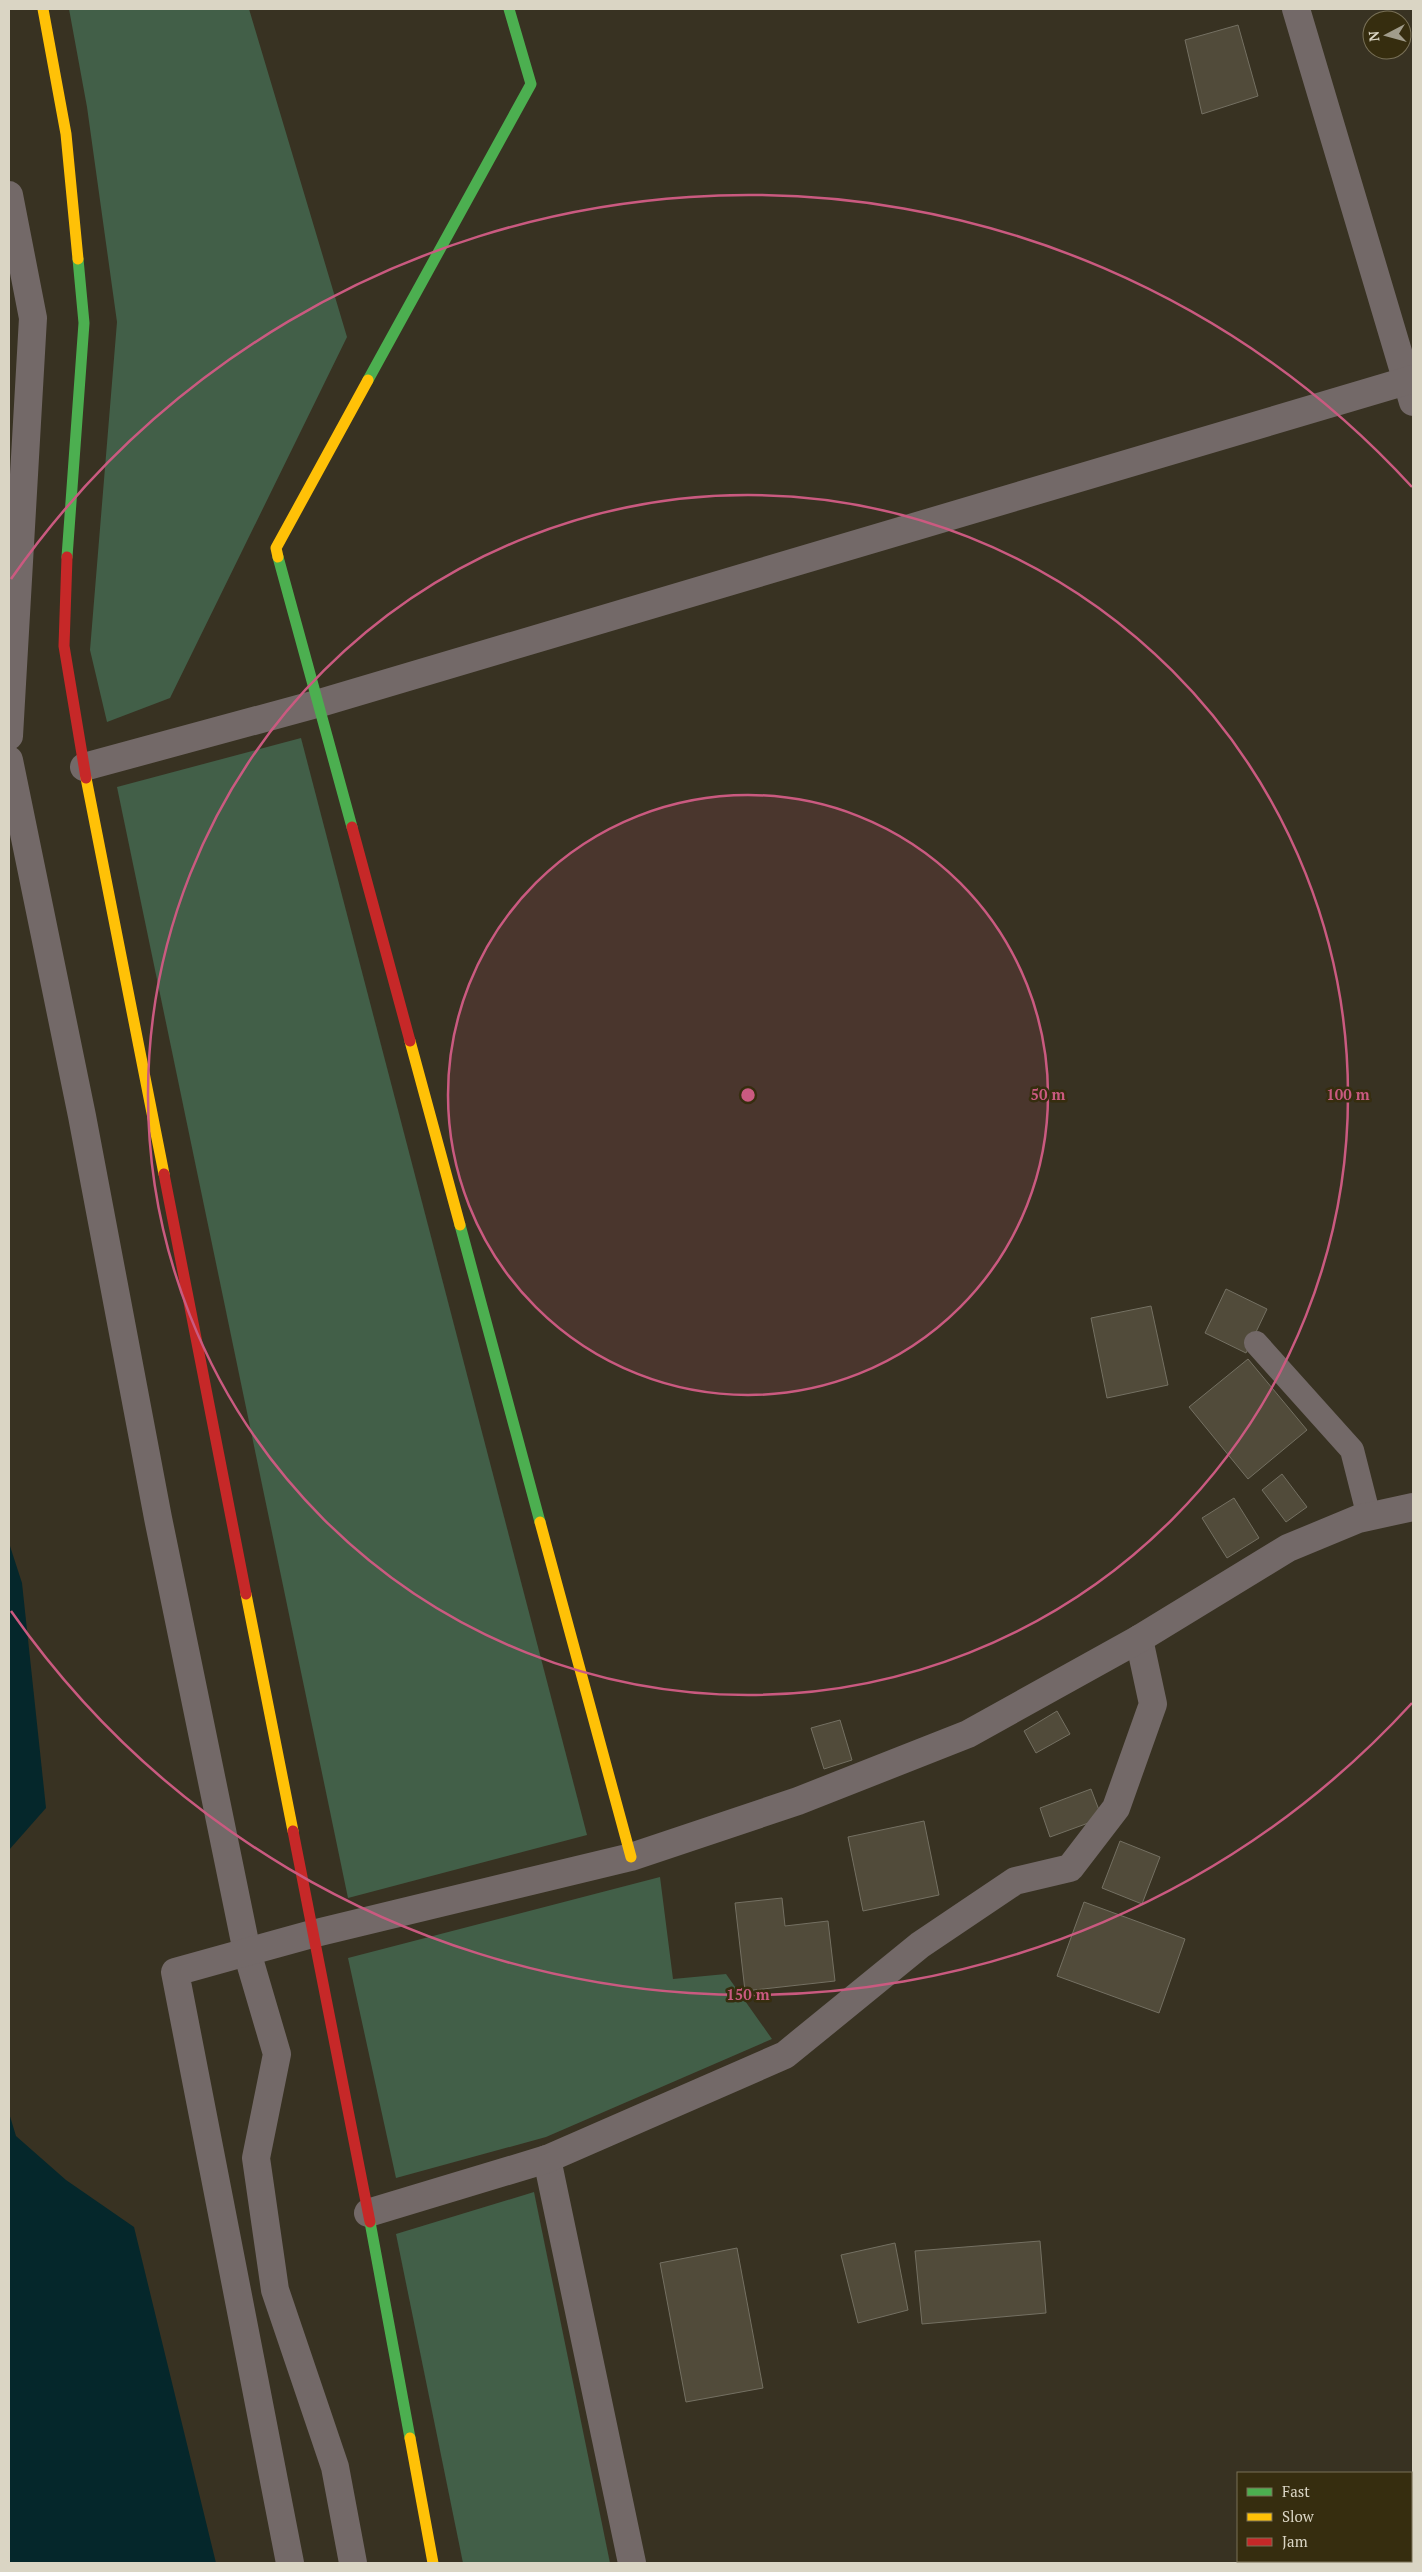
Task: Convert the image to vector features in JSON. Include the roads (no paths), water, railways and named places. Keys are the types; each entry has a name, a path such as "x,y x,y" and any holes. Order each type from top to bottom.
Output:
{"street":[{"path":"43,9 66,134 84,323 67,547 64,646 84,767 368,2214 433,2563"},
{"path":"509,9 531,84 276,548 320,703 631,1857"},
{"path":"84,767 320,703 1411,387 1296,9"},
{"path":"9,195 33,318 9,736"},
{"path":"9,760 82,1116 158,1518 246,1952 277,2054 256,2158 275,2290 335,2467 353,2563"},
{"path":"290,2563 175,1972 312,1934 631,1857 798,1801 968,1734 1139,1639 1288,1548 1358,1519 1413,1507"},
{"path":"368,2214 547,2159 785,2055 920,1945 1015,1881 1070,1868 1116,1808 1153,1704 1139,1639"},
{"path":"547,2159 632,2563"}],"lane":[{"path":"1256,1343 1352,1450 1369,1517"}],"water":[{"path":"9,1543 22,1583 46,1808 9,1850"},
{"path":"9,2113 16,2136 66,2180 134,2227 216,2563 9,2563"}]}
